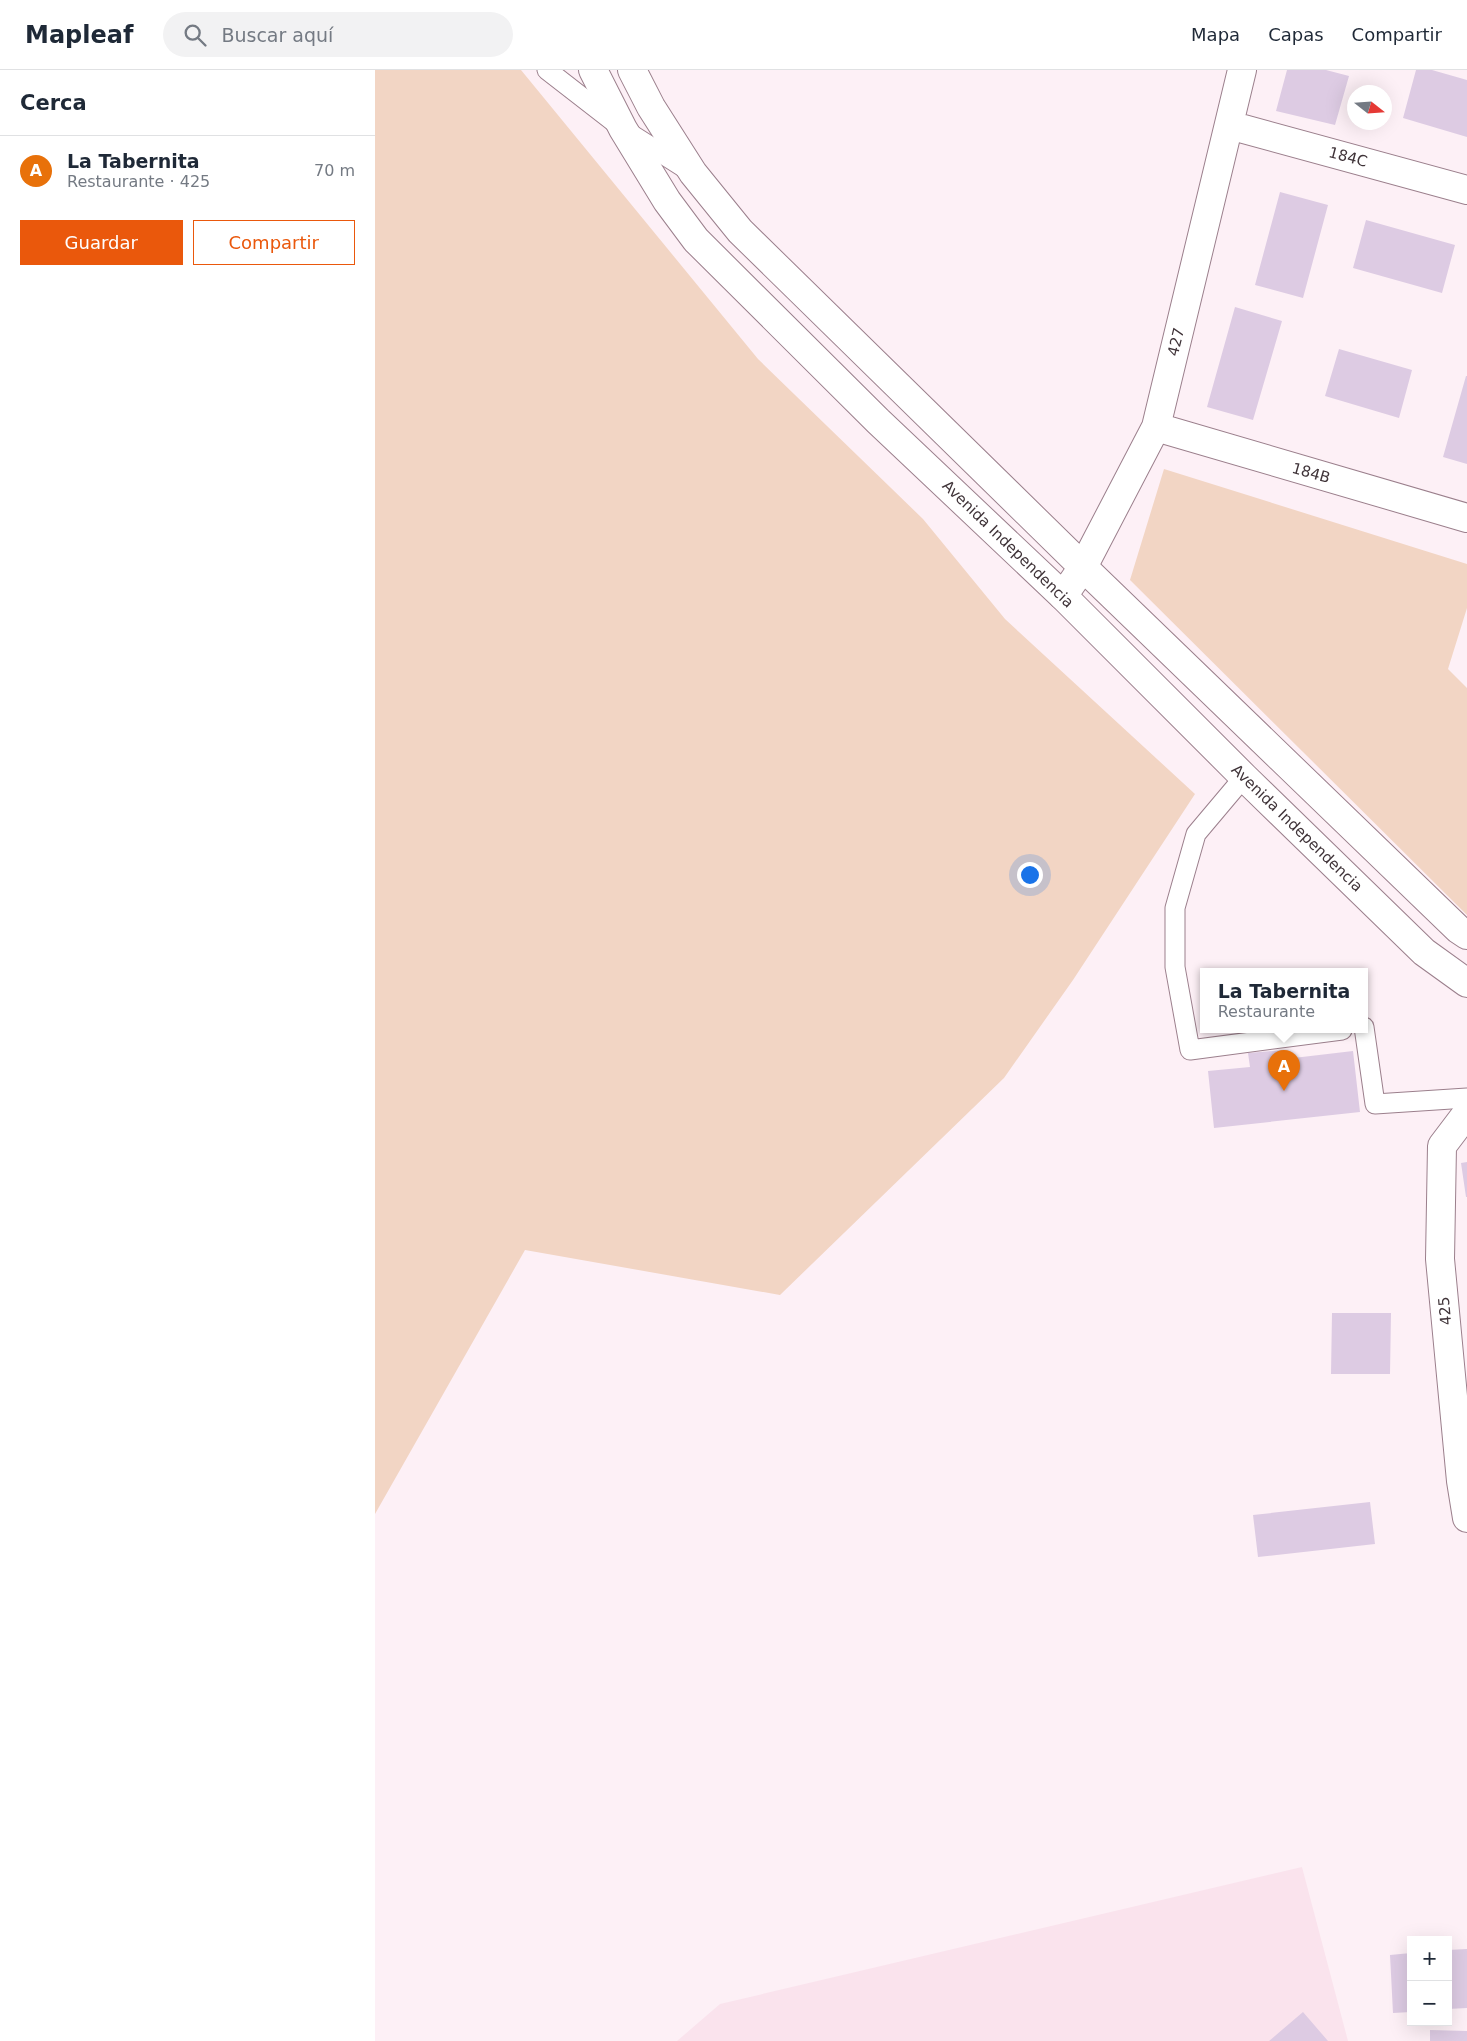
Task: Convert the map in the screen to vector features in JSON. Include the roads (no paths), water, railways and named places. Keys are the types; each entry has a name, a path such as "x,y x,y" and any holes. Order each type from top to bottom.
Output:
{"main road":[{"name":"Avenida Independencia","path":"593,70 623,129 667,201 696,240 878,421 1063,596 1244,777 1424,952 1467,983"},
{"path":"632,70 651,107 693,173 740,231 1083,567 1458,929 1467,935"},
{"name":"427","path":"1063,596 1083,567 1156,427 1243,70"},
{"name":"184C","path":"1229,125 1467,190"},
{"name":"184B","path":"1156,427 1467,518"},
{"name":"425","path":"1467,1113 1442,1146 1440,1231 1440,1259 1467,1518"}],"lane":[{"path":"547,70 623,129 693,173"},
{"path":"1244,777 1196,834 1175,908 1175,967 1191,1050 1319,1033"},
{"path":"1365,1033 1375,1104 1467,1098"}],"place":[{"name":"La Tabernita","path":"1284,1091"}]}
